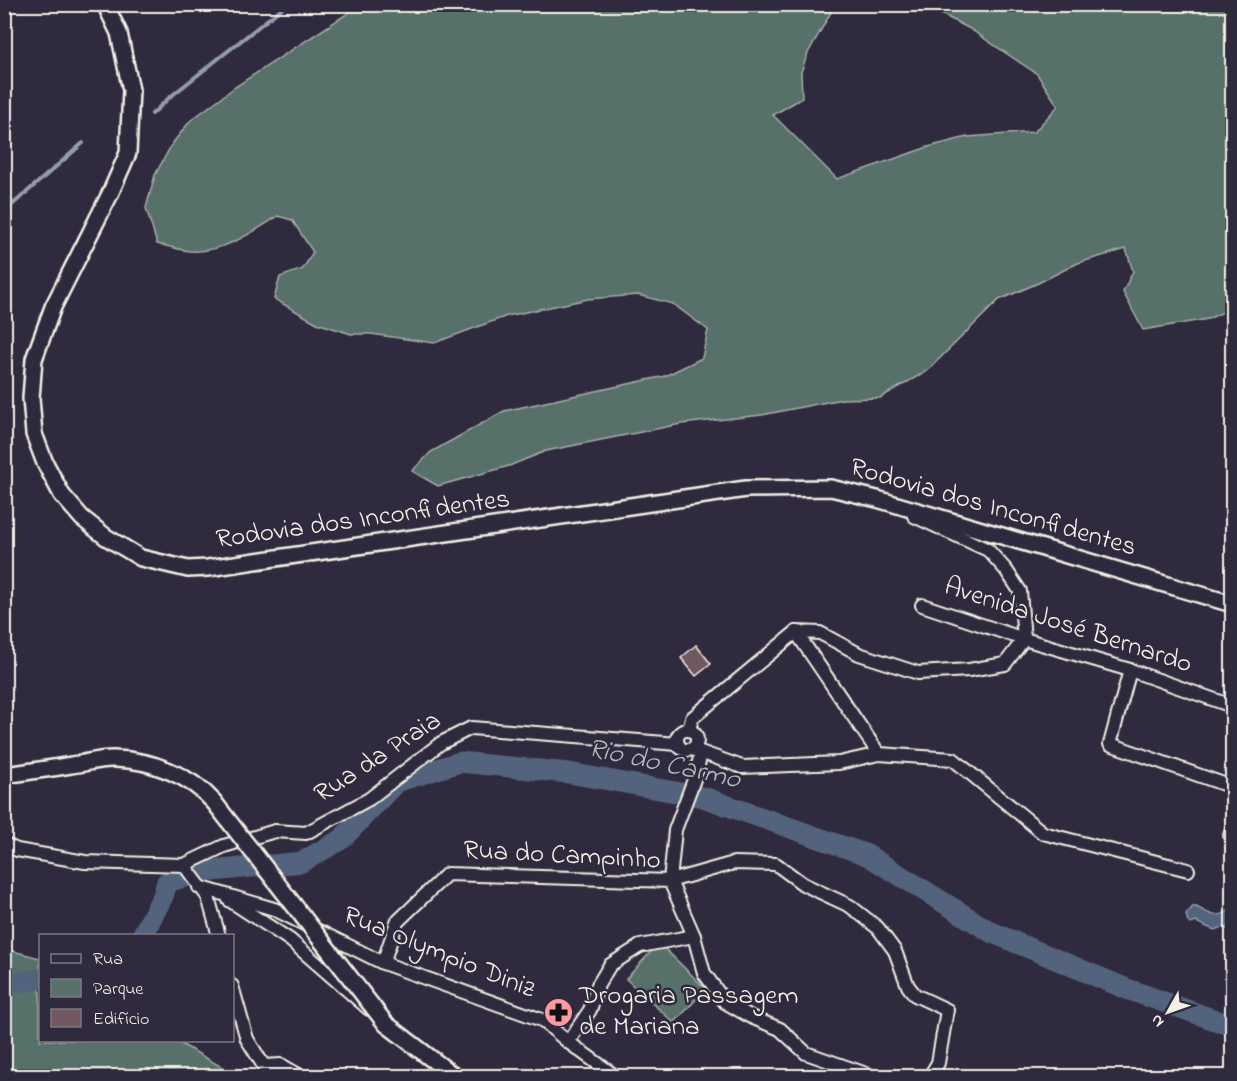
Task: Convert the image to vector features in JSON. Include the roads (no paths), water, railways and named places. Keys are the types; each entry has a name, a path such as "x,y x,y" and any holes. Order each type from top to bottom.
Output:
{"main road":[{"name":"Rodovia dos Inconfidentes","path":"105,4 119,33 131,90 128,153 53,307 34,359 31,398 34,434 45,463 58,487 82,518 106,537 141,558 188,569 208,568 746,489 831,488 877,499 1233,604"},
{"path":"4,776 112,759 154,765 190,781 214,802 386,1024 454,1077"}],"street":[{"path":"689,730 692,718 796,632 820,633 859,654 918,673 969,670 1005,664 1024,639 1020,591 1005,570 988,550 877,499"},
{"name":"Avenida José Bernardo","path":"922,605 1024,639 1130,670 1233,706"},
{"path":"796,632 879,754"},
{"path":"1130,670 1110,744 1233,787"},
{"name":"Rua da Praia","path":"184,865 224,846 274,831 306,833 369,799 441,743 471,728 678,744"},
{"path":"930,1077 938,1063 947,1010 915,995 908,986 895,951 878,928 850,906 802,884 776,864 734,863 670,881 675,830 696,774 697,751 697,740 695,734 689,730 680,732 677,738 678,744 686,750 697,751 741,767 839,763 879,754 953,759 1043,833 1188,870"},
{"path":"4,844 17,850 85,862 184,865 208,897 218,934"},
{"name":"Rua do Campinho","path":"383,963 397,922 447,874 670,881 694,936 704,973 725,1002 751,1017 780,1029 806,1053 872,1077"},
{"name":"Rua Olympio Diniz","path":"199,887 274,909 383,963 542,1020 615,1077"},
{"path":"220,894 290,940 386,1024"},
{"path":"568,1042 587,1016 598,985 610,964 640,946 694,936"},
{"path":"234,993 247,1040 266,1071 281,1065 300,1077"}],"water":[{"path":"1194,906 1213,915 1221,915 1232,908 1232,934 1224,927 1214,930 1196,922 1191,924 1188,922 1186,914"}],"waterway":[{"path":"152,114 170,97 287,4"},
{"path":"4,212 83,143"},
{"name":"Rio do Carmo","path":"143,934 163,896 167,882 202,872 302,862 342,839 396,782 460,762 569,773 703,797 867,855 991,932 1127,989 1232,1026"},
{"name":"Rio do Carmo","path":"4,984 39,979"},
{"name":"Rio do Carmo","path":"1225,1023 1232,1023"}],"place":[{"name":"Drogaria Passagem de Mariana","path":"558,1012"}]}
